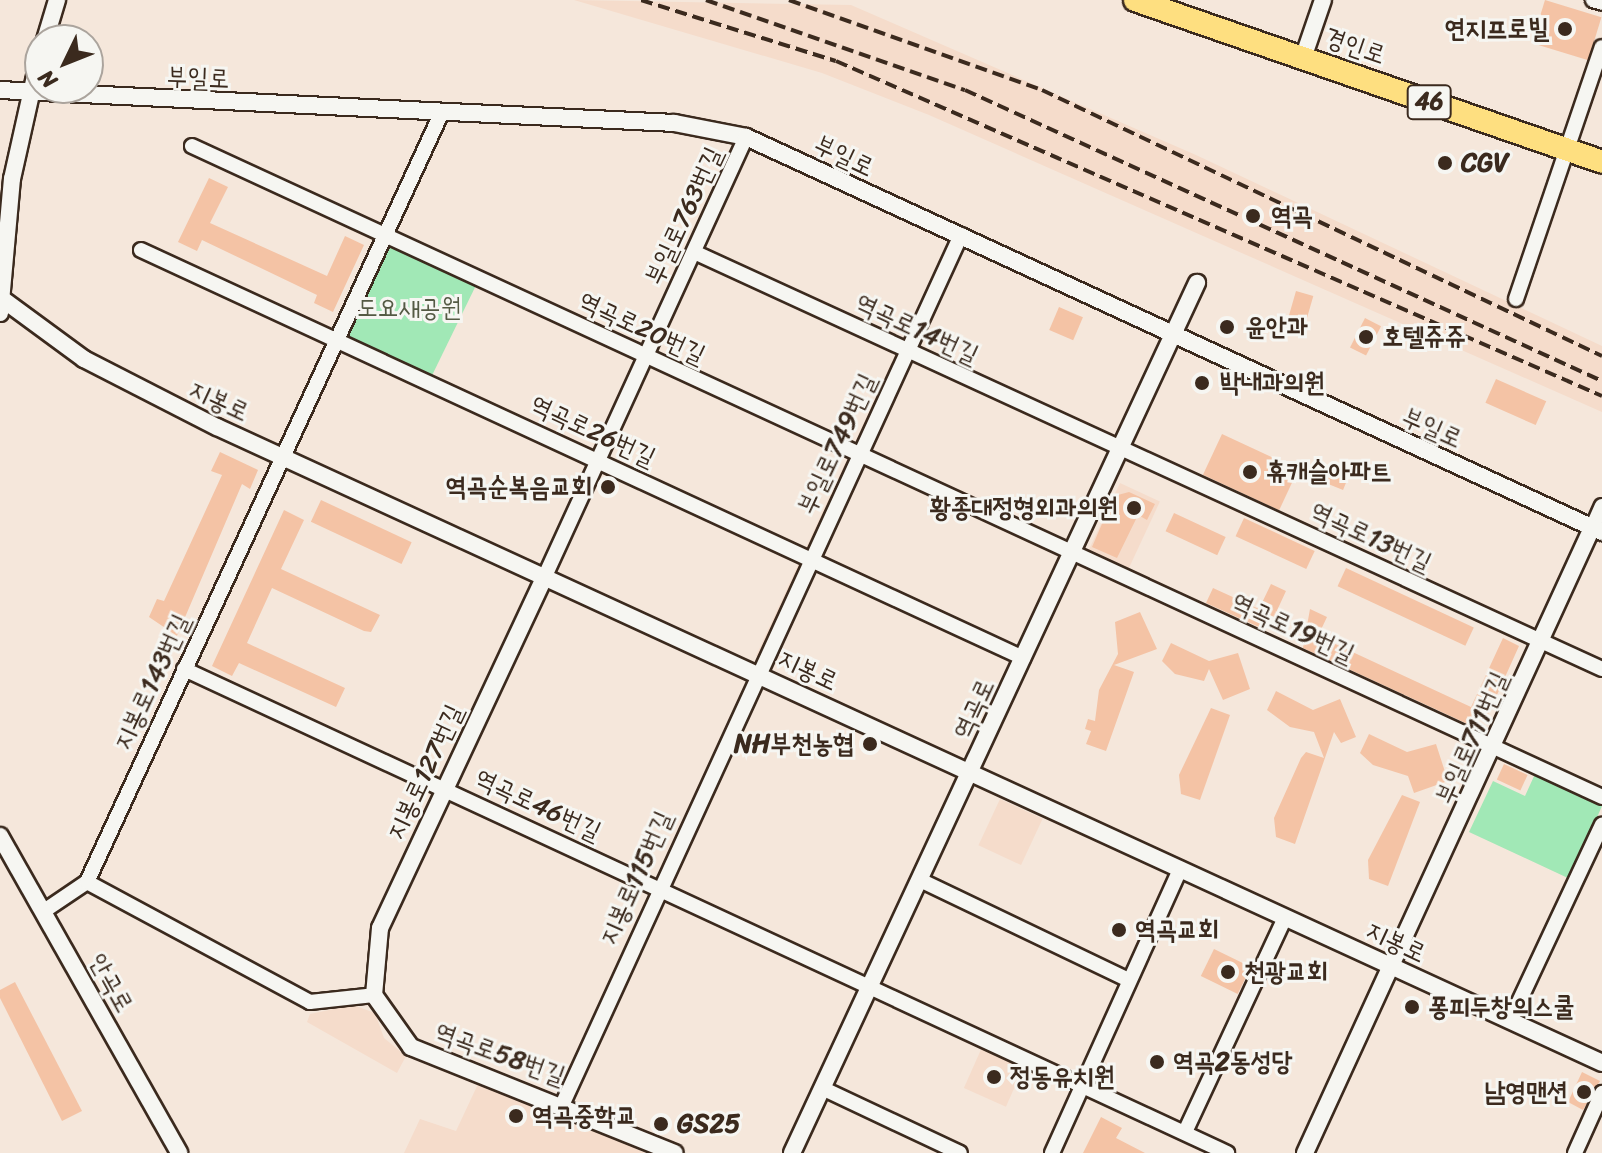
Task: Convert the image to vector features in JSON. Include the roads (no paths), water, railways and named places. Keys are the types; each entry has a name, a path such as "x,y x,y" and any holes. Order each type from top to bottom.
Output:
{"main road":[{"name":"경인로","path":"1135,0 1602,162"}],"street":[{"path":"50,24 57,0"},
{"path":"1303,58 1323,0"},
{"path":"1593,0 1602,3"},
{"path":"1516,299 1602,47"},
{"name":"부일로","path":"0,90 24,95"},
{"name":"부일로","path":"104,99 674,123 746,137 961,235 1172,338 1597,530"},
{"path":"2,307 12,179 26,104"},
{"name":"지봉로143번길","path":"87,882 442,112"},
{"name":"부일로763번길","path":"545,576 746,137"},
{"name":"역곡로20번길","path":"192,146 388,233 646,357 1072,553"},
{"name":"부일로749번길","path":"757,674 961,235"},
{"name":"역곡로26번길","path":"141,250 1023,658"},
{"name":"역곡로14번길","path":"694,252 1120,448"},
{"name":"역곡로","path":"792,1153 1197,283"},
{"name":"지봉로","path":"2,307 84,359 285,457 1602,1063"},
{"name":"역곡로13번길","path":"1120,448 1602,669"},
{"path":"1597,530 1602,506"},
{"name":"부일로711번길","path":"1305,1153 1597,530"},
{"name":"역곡로19번길","path":"1072,553 1602,797"},
{"name":"지봉로127번길","path":"374,995 380,928 443,787 545,576"},
{"name":"역곡로46번길","path":"184,669 872,984 1227,1153"},
{"name":"지봉로115번길","path":"563,1103 658,887 757,674"},
{"path":"1510,1021 1602,825"},
{"name":"안곡로","path":"0,836 179,1153"},
{"path":"1052,1153 1180,869"},
{"path":"920,880 1129,980"},
{"path":"44,911 87,882 310,1002 374,995"},
{"path":"1185,1132 1285,918"},
{"name":"역곡로58번길","path":"374,995 411,1047 563,1103 675,1153"},
{"path":"824,1089 960,1153"},
{"path":"1575,1153 1602,1093"}],"railway":[{"path":"641,0 836,61 1602,396"},
{"path":"706,0 965,90 1602,381"},
{"path":"789,0 1042,90 1602,356"}],"place":[{"name":"연지프로빌","path":"1565,29"},
{"name":"CGV","path":"1445,163"},
{"name":"역곡","path":"1253,216"},
{"name":"윤안과","path":"1227,327"},
{"name":"호텔쥬쥬","path":"1366,337"},
{"name":"박내과의원","path":"1202,383"},
{"name":"휴캐슬아파트","path":"1250,472"},
{"name":"역곡순복음교회","path":"608,487"},
{"name":"황종대정형외과의원","path":"1134,508"},
{"name":"NH부천농협","path":"870,744"},
{"name":"역곡교회","path":"1119,930"},
{"name":"천광교회","path":"1228,972"},
{"name":"퐁피두창의스쿨","path":"1412,1007"},
{"name":"역곡2동성당","path":"1157,1062"},
{"name":"정동유치원","path":"994,1077"},
{"name":"남영맨션","path":"1584,1092"},
{"name":"역곡중학교","path":"516,1116"},
{"name":"GS25","path":"661,1124"}],"park label":[{"name":"도요새공원","path":"409,308"}]}
